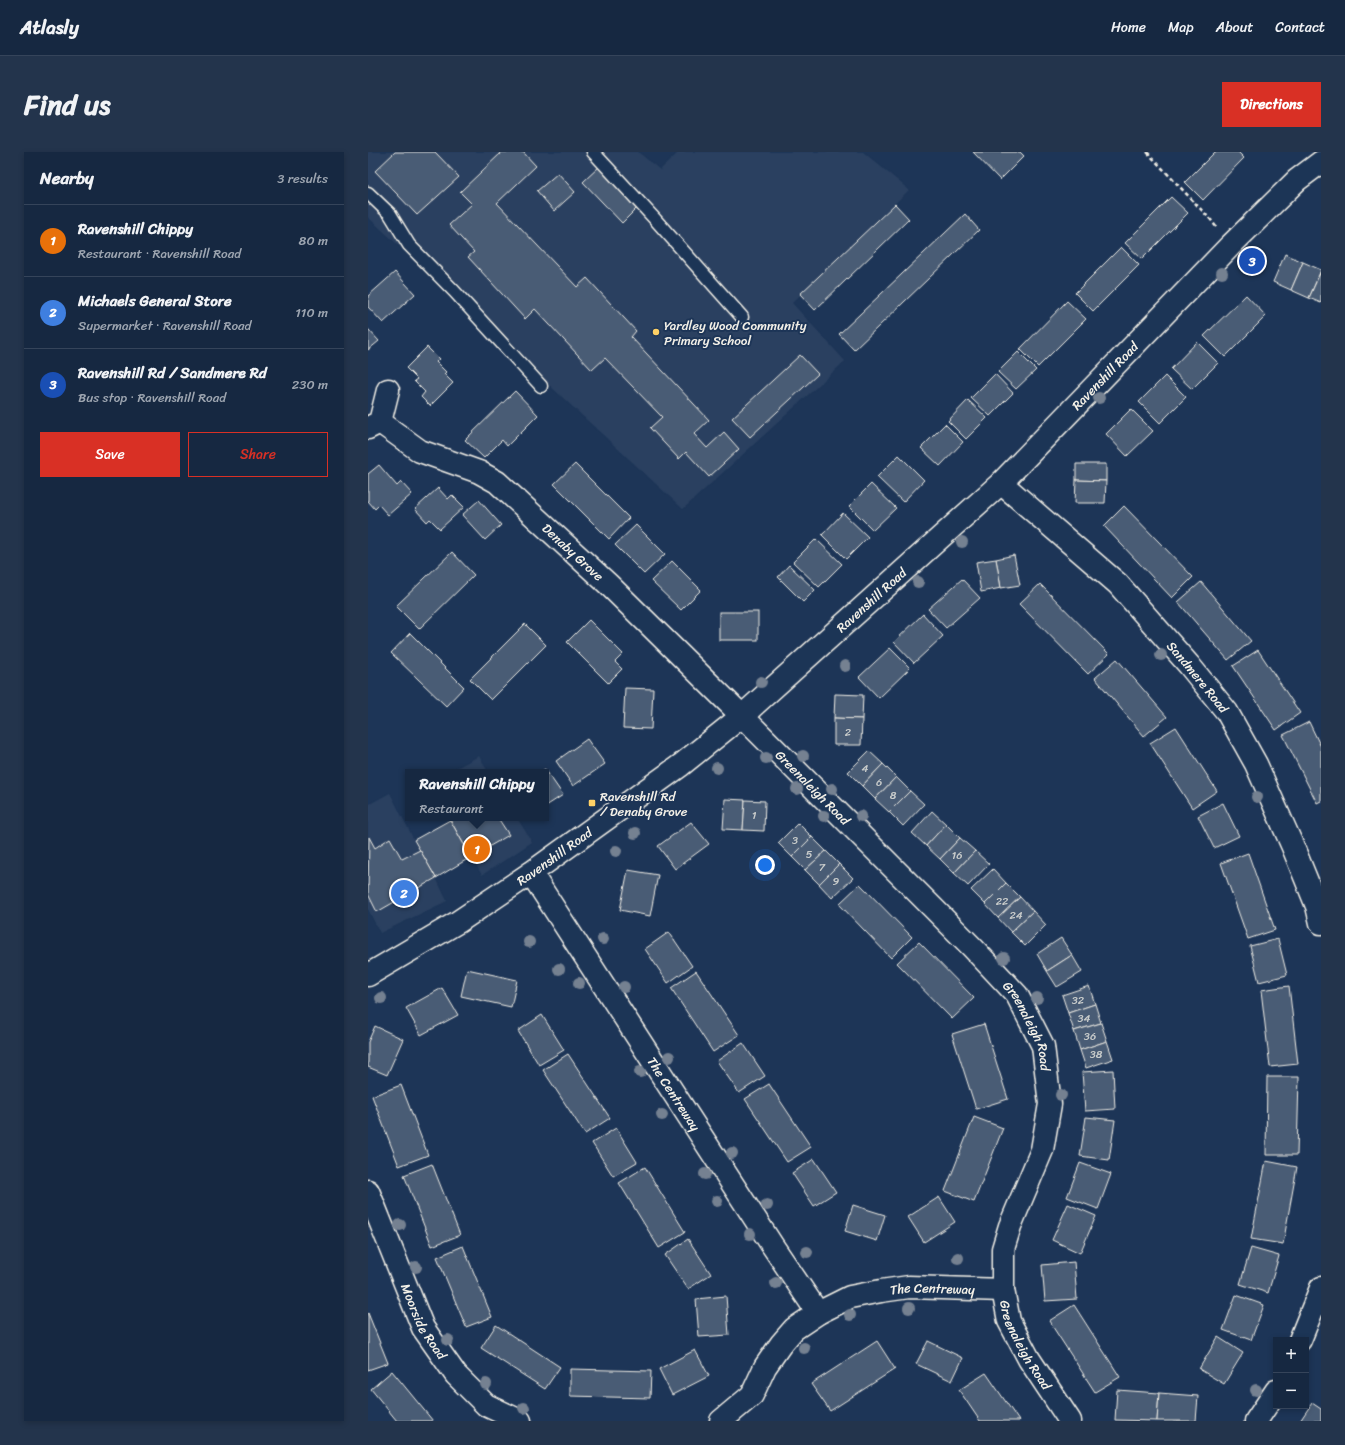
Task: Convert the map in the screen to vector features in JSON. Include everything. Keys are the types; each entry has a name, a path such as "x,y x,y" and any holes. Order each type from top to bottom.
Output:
{"street":[{"name":"Ravenshill Road","path":"368,975 458,922 531,873 681,765 742,716 1000,483 1230,246 1297,180 1321,162"},
{"name":"Denaby Grove","path":"388,390 374,425 420,451 461,464 497,482 608,584 742,716"},
{"name":"Sandmere Road","path":"1000,483 1118,584 1189,665 1227,712 1263,778 1317,906 1321,923"},
{"name":"Greenaleigh Road","path":"742,716 972,947 1017,995 1043,1046 1050,1104 1042,1150 1010,1226 1004,1250 1003,1290 1009,1321 1012,1327 1029,1360 1070,1421"},
{"name":"The Centreway","path":"531,873 767,1238 818,1313"},
{"name":"Moorside Road","path":"368,1191 423,1328 456,1375 486,1405 520,1421"},
{"name":"The Centreway","path":"721,1421 752,1395 765,1367 781,1344 794,1330 818,1313 850,1298 909,1287 1003,1290"},
{"path":"1301,1337 1321,1288"},
{"path":"1256,1421 1273,1396"}],"lane":[{"path":"593,152 742,317"},
{"path":"368,194 390,214 410,245 541,386"}],"path":[{"path":"1146,152 1211,220 1230,246"}],"shaded area":[{"name":"Yardley Wood Community Primary School","path":"368,152 638,152 660,170 679,152 863,152 909,190 792,303 845,361 683,509 368,217"},
{"path":"479,756 486,769 455,769"},
{"path":"390,793 447,901 380,933 368,909 368,805"},
{"path":"451,821 519,821 532,842 482,875"}],"building":[{"path":"395,152 435,152 459,177 417,215 375,171"},
{"path":"502,152 523,152 536,166 497,203 577,287 587,278 636,331 631,337 709,420 694,434 707,448 724,432 739,449 709,477 686,452 679,459 650,428 662,417 605,358 592,370 535,309 525,319 468,257 474,252 449,225 472,204 460,192"},
{"path":"973,152 1020,152 1024,156 1000,180"},
{"path":"1215,152 1238,152 1244,158 1203,200 1185,182"},
{"path":"601,165 639,206 622,223 583,182"},
{"path":"558,173 575,192 554,211 537,191"},
{"path":"1171,197 1188,213 1142,259 1125,243"},
{"path":"895,204 909,219 815,310 800,294"},
{"path":"965,214 979,230 854,350 839,334"},
{"path":"1121,247 1139,265 1093,311 1075,293"},
{"path":"1285,254 1303,262 1291,290 1273,282"},
{"path":"1303,262 1321,270 1309,298 1291,290"},
{"path":"1321,271 1321,303 1309,298"},
{"path":"395,272 415,294 383,323 368,307 368,296"},
{"path":"1246,295 1266,316 1225,357 1204,336"},
{"path":"1067,301 1086,319 1038,367 1020,349"},
{"path":"368,329 379,341 368,350"},
{"path":"1197,342 1218,363 1192,389 1171,369"},
{"path":"427,347 439,359 436,362 446,372 444,374 453,383 430,406 421,397 425,392 414,381 417,379 406,368"},
{"path":"1018,352 1036,370 1016,389 998,372"},
{"path":"800,355 818,374 750,437 732,418"},
{"path":"995,374 1013,393 990,416 971,398"},
{"path":"1165,376 1186,397 1160,423 1139,402"},
{"path":"515,391 538,415 507,446 502,440 484,458 465,440"},
{"path":"968,400 987,418 966,439 948,421"},
{"path":"1131,409 1153,431 1127,456 1106,434"},
{"path":"945,424 963,442 940,466 921,448"},
{"path":"899,455 924,480 903,502 877,477"},
{"path":"575,464 629,518 609,539 554,484"},
{"path":"1076,464 1106,464 1106,481 1076,480"},
{"path":"379,465 397,486 401,482 412,494 388,515 379,505 375,509 368,501 368,474"},
{"path":"1076,480 1106,481 1105,503 1075,503"},
{"path":"871,484 896,508 873,530 849,506"},
{"path":"438,488 448,499 452,495 464,507 440,529 430,519 427,522 415,509"},
{"path":"479,500 501,525 485,540 462,515"},
{"path":"1124,506 1193,577 1172,598 1104,526"},
{"path":"843,513 868,537 846,559 822,535"},
{"path":"636,525 665,554 644,574 615,545"},
{"path":"816,539 842,564 819,587 793,562"},
{"path":"452,552 474,575 419,629 396,606"},
{"path":"1014,555 1020,585 1001,588 996,559"},
{"path":"996,559 1001,588 981,592 976,562"},
{"path":"672,561 701,590 681,610 651,581"},
{"path":"789,565 815,590 803,602 778,577"},
{"path":"962,579 980,598 946,628 928,609"},
{"path":"1201,582 1251,641 1228,660 1178,602"},
{"path":"1040,584 1109,654 1088,674 1019,604"},
{"path":"719,612 758,612 758,640 719,640"},
{"path":"923,614 943,636 914,663 894,642"},
{"path":"589,620 623,654 615,662 622,669 608,683 567,642"},
{"path":"525,624 546,645 491,700 470,679"},
{"path":"410,633 464,687 446,706 391,653"},
{"path":"890,648 910,668 879,698 859,677"},
{"path":"1258,650 1300,713 1276,730 1233,666"},
{"path":"1117,659 1167,717 1144,736 1095,678"},
{"path":"625,688 653,689 651,729 623,728"},
{"path":"835,694 863,695 862,719 834,718"},
{"path":"834,718 862,719 861,745 834,745"},
{"path":"1309,722 1321,747 1321,801 1317,803 1283,735"},
{"path":"1176,727 1217,791 1192,808 1150,743"},
{"path":"587,739 605,764 573,786 556,761"},
{"path":"869,751 883,764 862,786 848,772"},
{"path":"883,764 896,777 875,799 862,786"},
{"path":"549,775 563,795 549,804"},
{"path":"896,777 910,791 889,812 875,799"},
{"path":"910,791 924,804 903,826 889,812"},
{"path":"725,799 745,800 743,830 723,829"},
{"path":"745,800 765,801 764,831 743,830"},
{"path":"1223,803 1239,836 1214,848 1198,816"},
{"path":"932,811 946,824 926,846 912,833"},
{"path":"451,821 500,821 509,835 471,857"},
{"path":"451,821 471,857 436,878 414,840"},
{"path":"691,822 709,844 675,869 658,846"},
{"path":"798,823 812,837 792,857 778,843"},
{"path":"946,824 960,838 940,859 926,846"},
{"path":"369,837 375,848 390,838 402,859 420,850 436,878 377,912 368,894"},
{"path":"812,837 826,851 805,870 792,857"},
{"path":"960,838 975,851 954,873 940,859"},
{"path":"826,851 839,864 819,884 805,870"},
{"path":"975,851 989,864 968,886 954,873"},
{"path":"1248,853 1275,930 1248,939 1221,863"},
{"path":"839,864 853,878 832,898 819,884"},
{"path":"993,869 1006,883 985,904 971,890"},
{"path":"628,870 658,875 650,916 620,910"},
{"path":"1006,883 1020,897 998,918 985,904"},
{"path":"860,884 912,937 891,958 839,904"},
{"path":"1020,897 1033,911 1011,932 998,918"},
{"path":"1033,911 1046,925 1025,946 1011,932"},
{"path":"669,932 692,966 668,983 645,949"},
{"path":"1061,938 1072,955 1047,971 1037,954"},
{"path":"1278,939 1287,975 1259,982 1250,946"},
{"path":"919,942 974,998 952,1019 897,963"},
{"path":"1072,955 1082,972 1057,987 1047,971"},
{"path":"467,969 517,980 511,1007 461,996"},
{"path":"696,971 739,1035 713,1052 671,988"},
{"path":"1089,986 1095,1004 1068,1013 1062,995"},
{"path":"1289,986 1298,1064 1270,1067 1261,990"},
{"path":"442,988 458,1015 421,1035 406,1008"},
{"path":"1095,1004 1101,1023 1074,1031 1068,1013"},
{"path":"542,1015 564,1050 539,1065 518,1031"},
{"path":"1101,1023 1107,1041 1080,1050 1074,1031"},
{"path":"984,1024 1008,1099 976,1109 952,1034"},
{"path":"375,1026 403,1039 387,1075 368,1067 368,1042"},
{"path":"1107,1041 1113,1059 1086,1068 1080,1050"},
{"path":"743,1043 765,1076 739,1093 717,1061"},
{"path":"568,1054 610,1118 585,1134 543,1070"},
{"path":"1113,1070 1115,1109 1085,1111 1082,1072"},
{"path":"1267,1077 1299,1077 1297,1155 1266,1155"},
{"path":"769,1084 811,1147 787,1162 745,1099"},
{"path":"401,1085 428,1155 399,1166 372,1096"},
{"path":"974,1117 1003,1128 974,1202 945,1191"},
{"path":"1086,1117 1115,1120 1109,1160 1080,1156"},
{"path":"616,1128 637,1162 613,1176 592,1143"},
{"path":"814,1159 836,1192 814,1206 792,1173"},
{"path":"1266,1161 1297,1167 1283,1244 1251,1239"},
{"path":"1080,1163 1111,1174 1098,1209 1067,1197"},
{"path":"432,1164 460,1235 432,1246 404,1175"},
{"path":"645,1167 685,1232 659,1248 619,1183"},
{"path":"939,1197 955,1222 924,1242 908,1217"},
{"path":"1068,1204 1096,1216 1080,1253 1052,1240"},
{"path":"853,1205 885,1215 877,1241 845,1231"},
{"path":"688,1239 711,1274 688,1289 665,1255"},
{"path":"463,1246 492,1317 466,1327 437,1257"},
{"path":"1251,1248 1279,1256 1268,1293 1240,1284"},
{"path":"1074,1262 1077,1299 1045,1301 1042,1265"},
{"path":"1236,1295 1264,1305 1251,1340 1223,1330"},
{"path":"726,1296 729,1335 699,1337 696,1299"},
{"path":"1074,1305 1120,1377 1095,1392 1049,1321"},
{"path":"368,1313 388,1363 368,1370"},
{"path":"496,1325 560,1367 545,1389 481,1348"},
{"path":"1218,1337 1243,1353 1224,1384 1199,1369"},
{"path":"877,1341 895,1369 830,1411 811,1384"},
{"path":"928,1341 963,1358 952,1381 916,1364"},
{"path":"695,1350 709,1376 672,1395 659,1369"},
{"path":"570,1369 651,1371 650,1398 570,1396"},
{"path":"392,1371 433,1421 397,1421 371,1389"},
{"path":"986,1373 1019,1421 980,1421 959,1390"},
{"path":"1117,1390 1159,1393 1157,1421 1115,1420"},
{"path":"1159,1393 1198,1396 1196,1421 1157,1421"},
{"path":"1312,1403 1321,1409 1321,1421 1300,1421"}],"place":[{"name":"Ravenshill Rd / Sandmere Rd","path":"1252,261"},
{"name":"Yardley Wood Community Primary School","path":"656,332"},
{"name":"Ravenshill Rd / Denaby Grove","path":"592,803"},
{"name":"Ravenshill Chippy","path":"477,849"},
{"name":"Michaels General Store","path":"404,893"}]}
